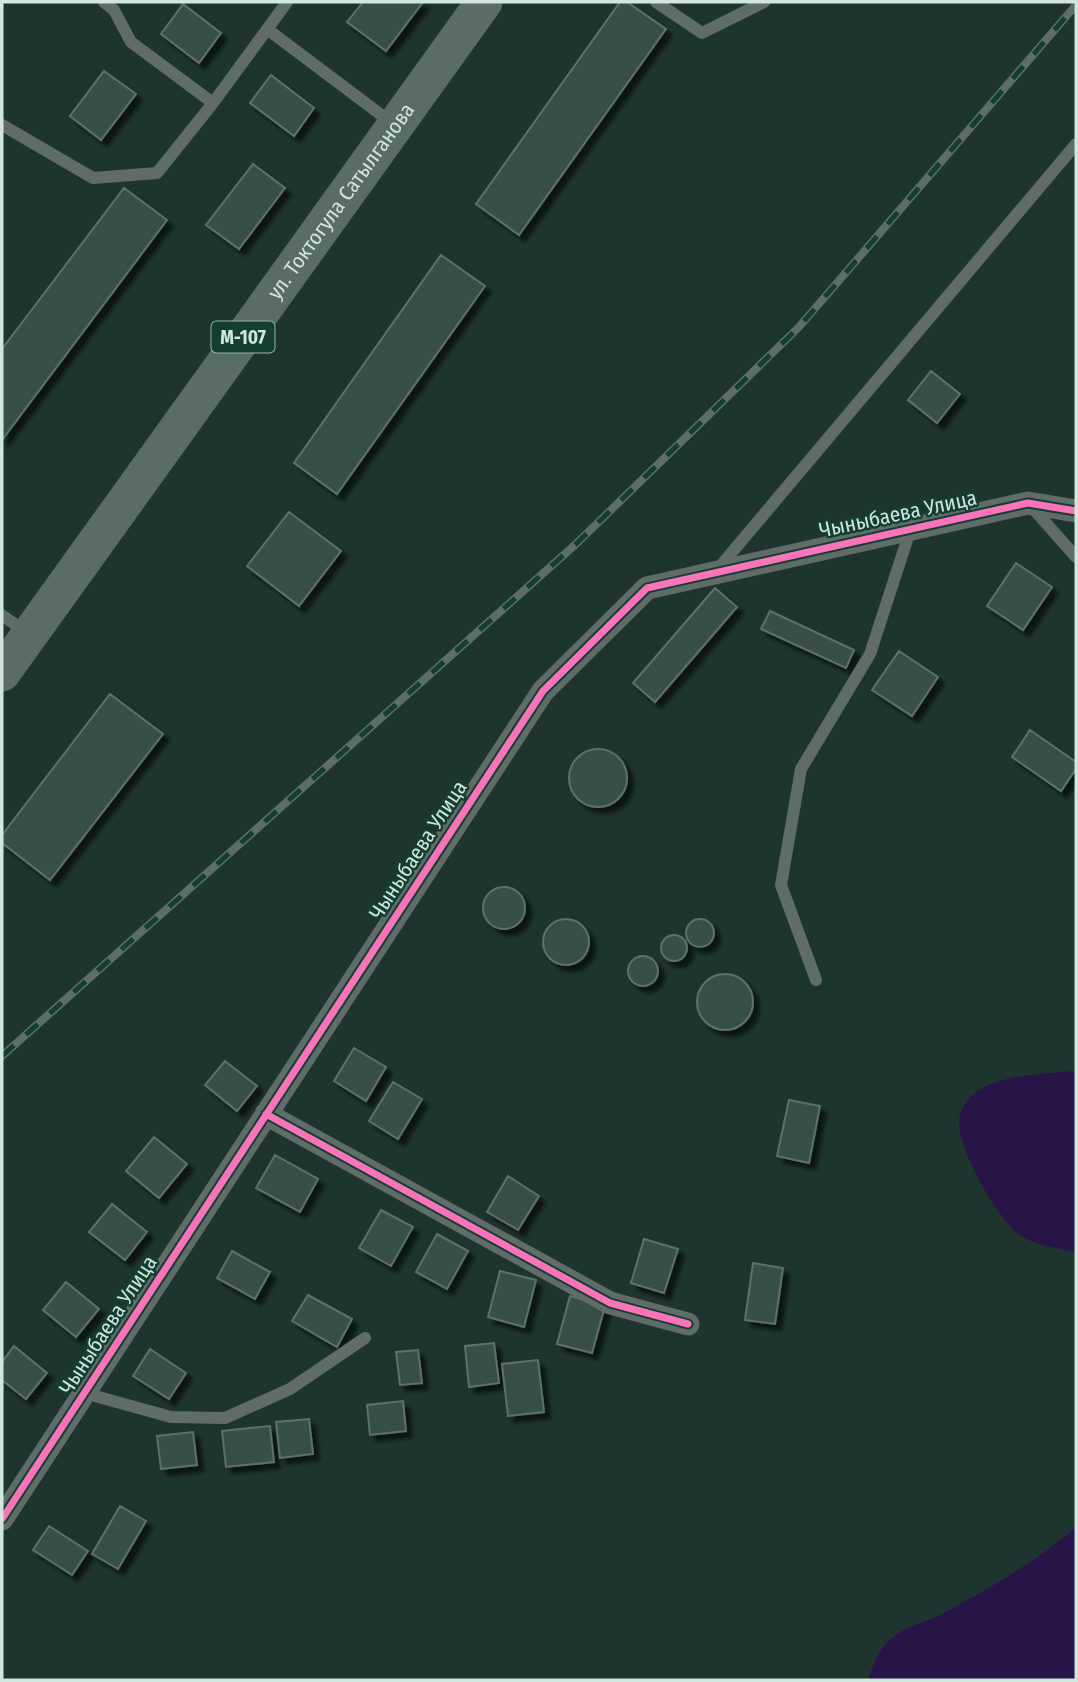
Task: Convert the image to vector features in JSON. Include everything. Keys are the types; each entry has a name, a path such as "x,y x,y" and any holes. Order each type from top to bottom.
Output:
{"main road":[{"name":"ул. Токтогула Сатылганова","path":"2,673 15,625 395,126 484,2"}],"street":[{"name":"Чыныбаева Улица","path":"2,1519 543,691 647,587 1028,503 1076,511"},
{"path":"266,1114 610,1303 688,1324"}],"lane":[{"path":"104,2 114,10 131,42 212,103"},
{"path":"2,125 93,177 157,173 287,2"},
{"path":"656,2 702,33 764,2"},
{"path":"267,29 395,126"},
{"path":"715,573 1076,144"},
{"path":"1028,503 1076,557"},
{"path":"816,980 781,885 802,769 870,654 911,528"},
{"path":"84,1393 172,1417 225,1418 290,1389 366,1338"}],"shaded area":[{"path":"1076,1071 1076,1252 1033,1242 1011,1226 972,1166 965,1150 959,1119 967,1101 982,1088 993,1083 1021,1076"},
{"path":"1076,1527 1076,1680 869,1680 878,1655 896,1635 940,1615 1028,1564"}],"building":[{"path":"363,2 423,2 386,51 347,22"},
{"path":"620,2 627,2 666,29 519,235 476,204"},
{"path":"183,4 221,33 199,63 161,34"},
{"path":"104,71 136,94 101,140 70,116"},
{"path":"271,75 314,108 294,136 250,103"},
{"path":"253,164 285,188 239,249 206,225"},
{"path":"124,188 167,220 2,440 2,349"},
{"path":"441,255 485,286 337,494 294,463"},
{"path":"931,371 960,394 937,423 908,400"},
{"path":"289,512 341,551 299,606 247,566"},
{"path":"1016,563 1052,587 1023,630 987,606"},
{"path":"715,588 737,607 655,702 633,683"},
{"path":"770,611 854,650 846,668 761,629"},
{"path":"899,651 938,677 912,716 872,690"},
{"path":"110,694 163,734 50,880 2,843 2,835"},
{"path":"1030,730 1076,762 1076,769 1061,791 1012,757"},
{"path":"592,749 604,749 619,757 627,772 627,784 619,799 604,807 592,807 577,799 569,784 569,772 577,757"},
{"path":"504,887 519,893 525,908 519,923 504,929 489,923 483,908 489,893"},
{"path":"566,919 582,926 589,942 582,958 566,965 550,958 543,942 550,926"},
{"path":"700,919 710,923 714,933 710,943 700,947 690,943 686,933 690,923"},
{"path":"674,935 683,939 687,948 683,957 674,961 665,957 661,948 665,939"},
{"path":"643,956 654,960 658,971 654,982 643,986 632,982 628,971 632,960"},
{"path":"725,974 736,976 745,982 751,991 751,1013 745,1022 736,1028 725,1030 714,1028 705,1022 699,1013 697,1002 699,991 705,982 714,976"},
{"path":"354,1048 386,1067 366,1101 334,1081"},
{"path":"225,1061 257,1086 237,1111 205,1085"},
{"path":"393,1082 422,1099 398,1139 369,1121"},
{"path":"789,1100 820,1106 809,1163 777,1156"},
{"path":"154,1137 187,1164 159,1198 126,1171"},
{"path":"275,1155 318,1179 300,1212 256,1188"},
{"path":"508,1176 539,1196 518,1230 487,1212"},
{"path":"112,1204 147,1232 125,1260 89,1232"},
{"path":"381,1210 413,1227 391,1266 359,1248"},
{"path":"437,1234 468,1251 447,1289 416,1272"},
{"path":"644,1239 678,1249 664,1293 631,1283"},
{"path":"232,1251 270,1272 255,1299 217,1278"},
{"path":"753,1263 783,1268 775,1324 745,1320"},
{"path":"500,1271 536,1280 524,1327 488,1317"},
{"path":"66,1282 99,1309 76,1337 43,1310"},
{"path":"308,1295 352,1319 337,1347 292,1321"},
{"path":"570,1296 605,1306 592,1353 557,1344"},
{"path":"494,1343 499,1383 469,1387 465,1346"},
{"path":"14,1346 47,1373 26,1399 2,1380 2,1362"},
{"path":"150,1349 186,1373 169,1399 133,1376"},
{"path":"418,1350 422,1383 400,1385 396,1352"},
{"path":"538,1360 544,1412 508,1416 502,1364"},
{"path":"403,1401 406,1431 370,1435 367,1405"},
{"path":"309,1419 313,1454 280,1458 276,1422"},
{"path":"270,1426 274,1462 226,1467 222,1431"},
{"path":"193,1432 197,1465 161,1469 157,1436"},
{"path":"120,1506 146,1521 118,1569 92,1554"},
{"path":"49,1526 88,1551 72,1575 33,1550"}],"railway":[{"path":"2,1056 576,544 799,327 1076,5"}],"cycle path":[{"path":"2,1519 543,691 647,588 1028,503 1076,511"},
{"path":"266,1114 610,1303 688,1324"}]}
